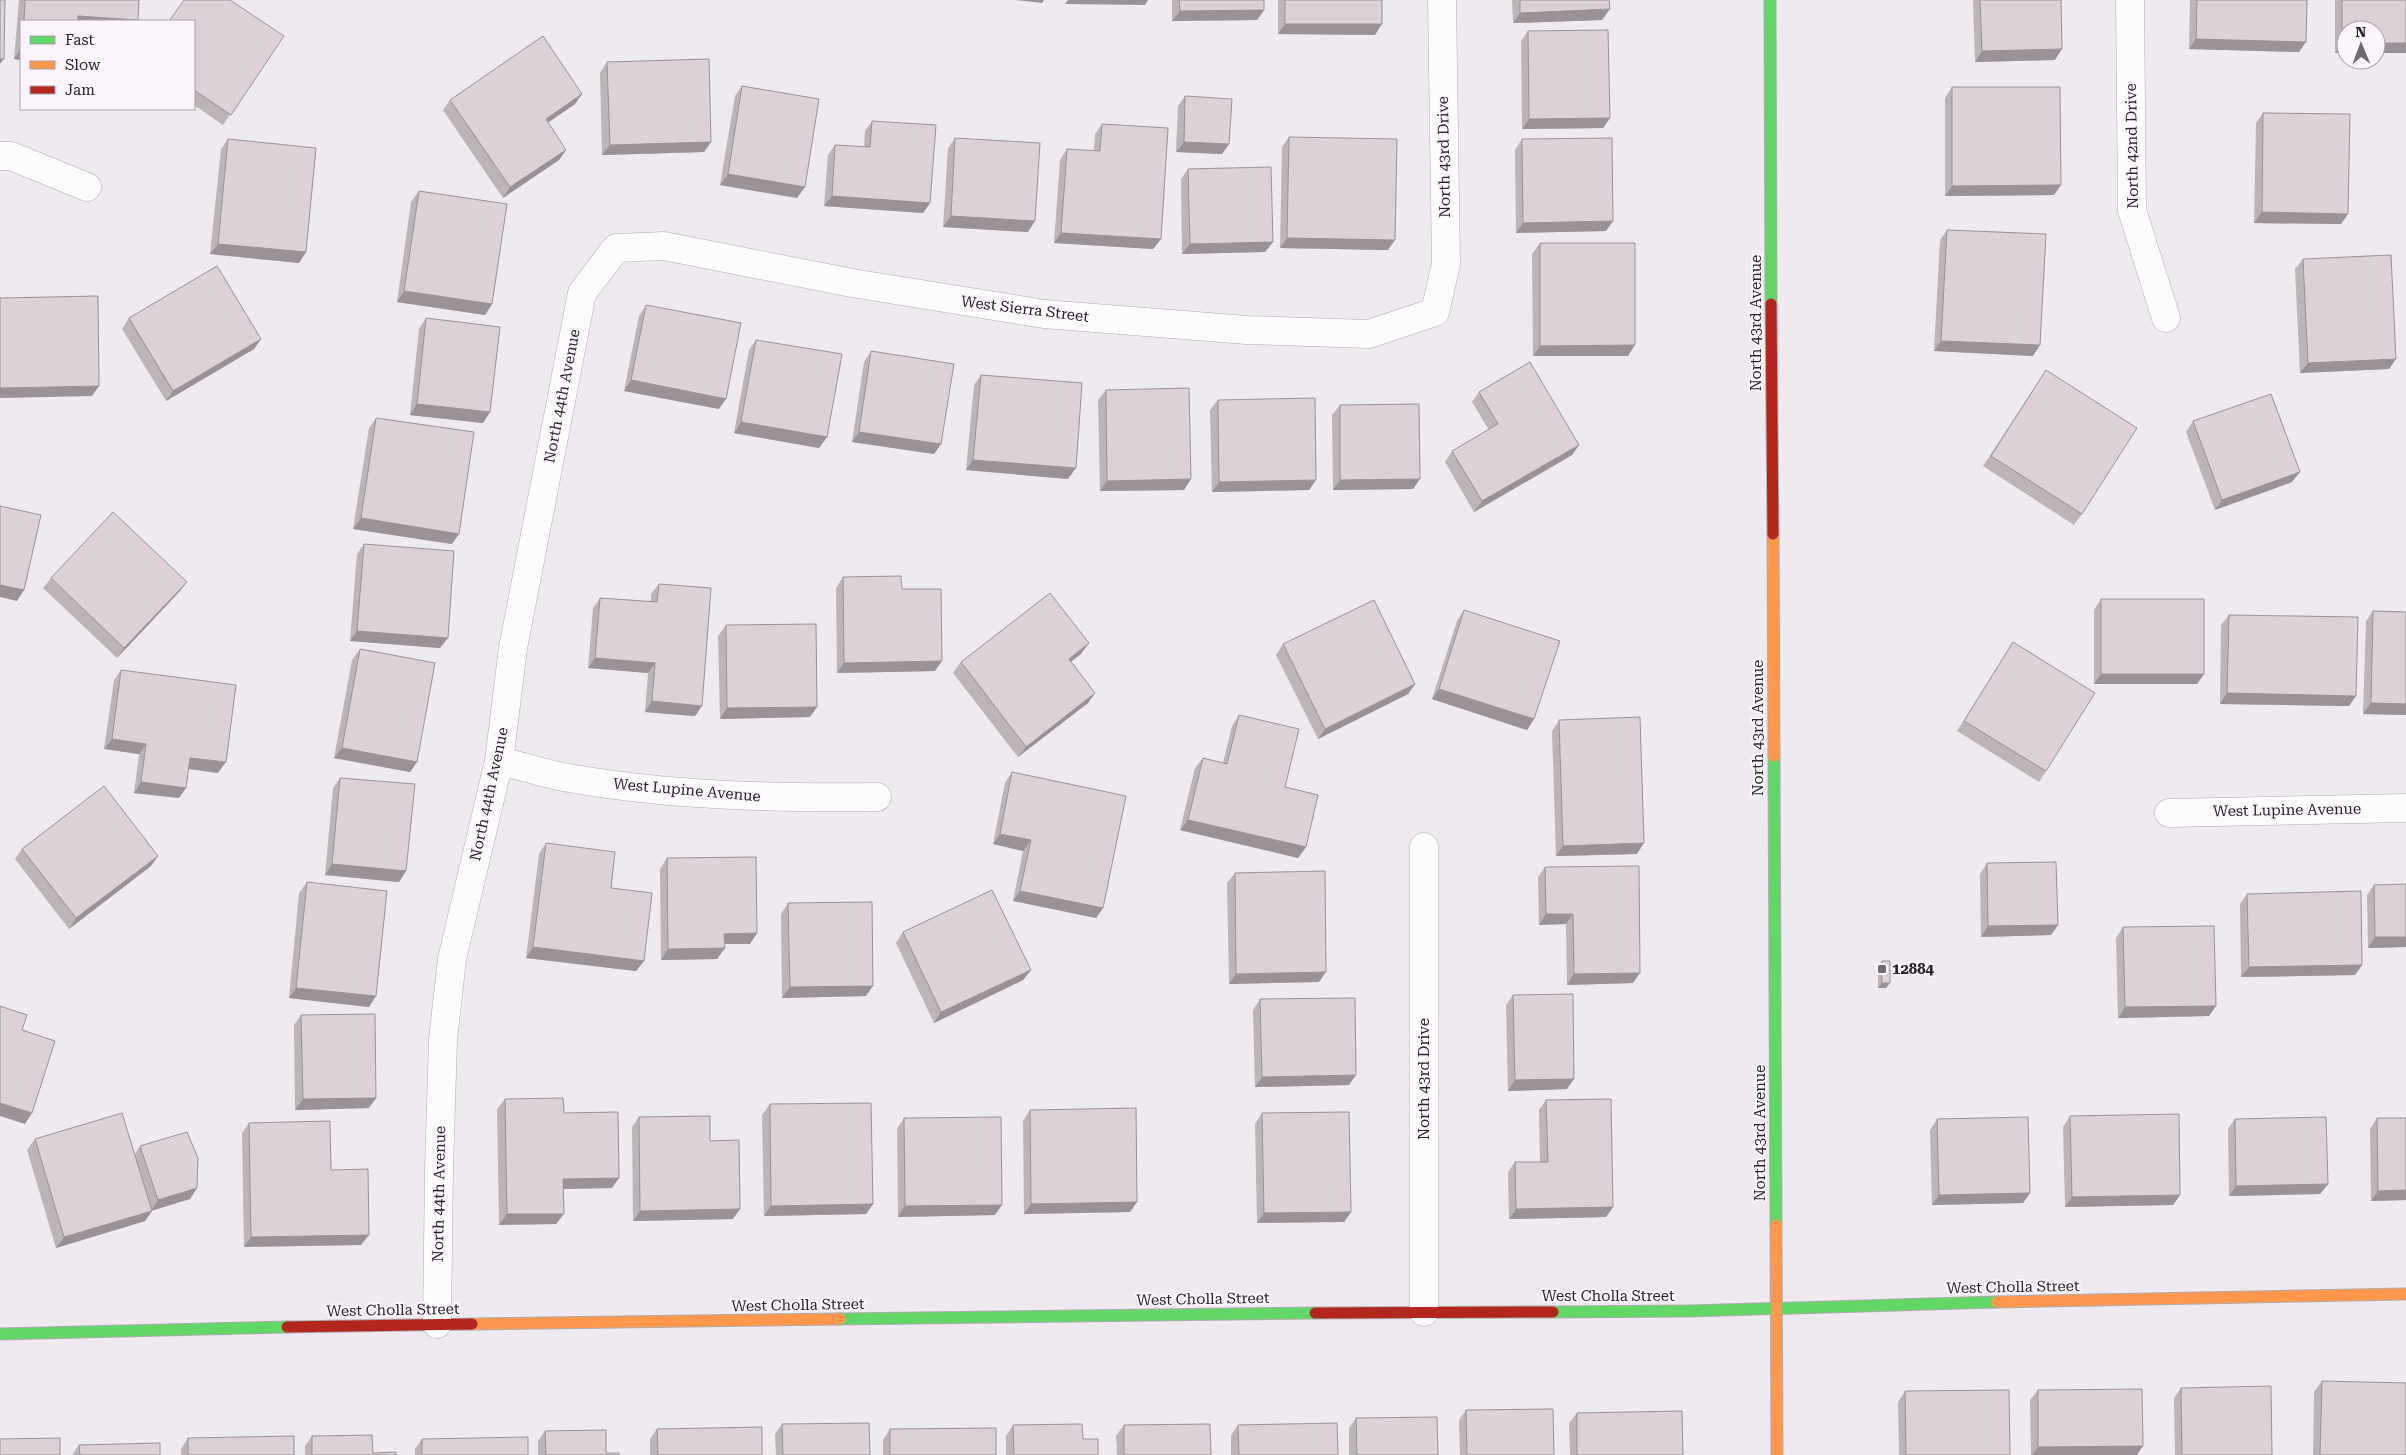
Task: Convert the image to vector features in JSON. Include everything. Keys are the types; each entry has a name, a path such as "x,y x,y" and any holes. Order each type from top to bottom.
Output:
{"street":[{"name":"North 43rd Drive","path":"1435,312 1446,264 1442,0"},
{"name":"North 43rd Avenue","path":"1770,0 1777,1455"},
{"name":"North 42nd Drive","path":"2130,0 2132,210 2166,318"},
{"path":"0,156 11,156 87,187"},
{"name":"West Sierra Street","path":"616,248 664,246 852,283 1044,314 1189,326 1369,334 1435,312"},
{"name":"North 44th Avenue","path":"438,1324 442,1070 451,968 499,761 514,648 582,293 616,248"},
{"name":"West Lupine Avenue","path":"499,761 568,778 666,791 783,798 877,797"},
{"name":"West Lupine Avenue","path":"2169,814 2406,808"},
{"name":"North 43rd Drive","path":"1424,847 1424,1312"},
{"name":"West Cholla Street","path":"0,1334 438,1324 1424,1312 1690,1311 2406,1294"}],"building":[{"path":"0,0 5,0 4,59 0,59"},
{"path":"25,0 139,0 138,20 78,16 78,20 24,20"},
{"path":"184,0 230,0 284,36 231,115 195,91 195,20 170,20"},
{"path":"1179,0 1264,0 1264,10 1180,11"},
{"path":"1285,0 1382,0 1382,24 1285,24"},
{"path":"1520,0 1609,0 1610,9 1520,13"},
{"path":"1980,0 2061,0 2062,49 1982,51"},
{"path":"2197,0 2307,0 2306,42 2196,39"},
{"path":"2342,0 2406,0 2406,43 2386,43 2386,20 2342,20"},
{"path":"1608,30 1610,118 1529,119 1528,31"},
{"path":"543,36 582,94 546,119 566,150 510,187 450,100"},
{"path":"709,59 711,142 610,145 607,62"},
{"path":"742,86 819,99 805,187 728,174"},
{"path":"1952,87 2060,87 2061,185 1952,186"},
{"path":"1185,96 1232,99 1229,144 1184,142"},
{"path":"2263,113 2350,114 2348,214 2262,212"},
{"path":"872,121 936,125 930,203 832,196 835,145 870,147"},
{"path":"1102,124 1168,128 1161,239 1061,233 1067,149 1100,151"},
{"path":"1289,137 1397,139 1395,240 1287,238"},
{"path":"955,138 1040,143 1035,221 951,216"},
{"path":"1612,138 1613,221 1523,223 1522,139"},
{"path":"228,139 316,148 306,252 218,244"},
{"path":"1271,167 1273,242 1190,244 1188,169"},
{"path":"419,191 507,204 492,304 404,291"},
{"path":"1947,230 2046,234 2040,345 1941,341"},
{"path":"1540,243 1635,243 1635,345 1540,346"},
{"path":"2391,255 2396,359 2308,363 2303,259"},
{"path":"217,266 261,339 173,391 129,318"},
{"path":"98,296 99,386 0,388 0,298"},
{"path":"646,305 741,323 726,399 631,380"},
{"path":"426,318 500,327 490,412 417,404"},
{"path":"756,340 842,354 827,437 741,422"},
{"path":"871,351 954,364 941,444 859,432"},
{"path":"1530,362 1579,445 1482,501 1452,451 1498,424 1479,392"},
{"path":"2046,370 2137,428 2082,514 1991,456"},
{"path":"981,375 1082,383 1076,468 973,460"},
{"path":"1189,388 1191,479 1107,481 1106,390"},
{"path":"2271,394 2300,472 2222,500 2193,421"},
{"path":"1315,398 1316,480 1219,482 1218,400"},
{"path":"1419,404 1420,479 1340,480 1340,405"},
{"path":"376,418 474,432 459,534 361,518"},
{"path":"0,506 41,515 24,590 0,585"},
{"path":"113,512 187,582 124,648 51,578"},
{"path":"364,544 454,551 448,638 357,631"},
{"path":"901,576 902,589 941,589 942,661 844,663 843,577"},
{"path":"659,584 711,588 702,706 652,701 655,663 595,658 600,598 657,602"},
{"path":"1050,593 1089,643 1069,659 1095,693 1026,747 961,662"},
{"path":"2101,599 2204,599 2204,674 2101,674"},
{"path":"1374,600 1415,684 1325,729 1283,644"},
{"path":"1464,610 1560,641 1534,719 1439,689"},
{"path":"2373,611 2406,612 2406,704 2371,703"},
{"path":"2229,615 2358,617 2356,696 2227,693"},
{"path":"816,624 817,707 727,708 726,625"},
{"path":"2013,642 2095,693 2046,771 1964,721"},
{"path":"360,649 435,663 417,762 342,748"},
{"path":"121,670 236,685 226,762 190,758 186,788 141,782 146,744 112,739"},
{"path":"1239,715 1299,729 1285,787 1318,795 1306,847 1188,820 1203,758 1227,764"},
{"path":"1640,717 1644,843 1563,846 1559,720"},
{"path":"1012,772 1126,796 1103,908 1020,891 1031,840 1000,834"},
{"path":"340,778 415,784 406,871 332,864"},
{"path":"104,786 158,856 76,918 22,849"},
{"path":"546,843 615,852 611,888 652,893 644,961 533,947"},
{"path":"756,857 757,933 724,934 725,948 668,949 667,858"},
{"path":"2056,862 2058,925 1988,926 1987,863"},
{"path":"1639,866 1640,973 1574,974 1573,914 1546,914 1545,867"},
{"path":"1325,871 1326,972 1236,974 1235,873"},
{"path":"307,882 387,891 376,996 296,988"},
{"path":"2406,884 2406,937 2375,937 2374,885"},
{"path":"992,890 1031,970 941,1012 903,932"},
{"path":"2361,891 2362,965 2249,967 2247,894"},
{"path":"872,902 873,986 790,987 788,903"},
{"path":"2214,926 2216,1006 2125,1007 2123,927"},
{"path":"1882,961 1890,961 1890,983 1882,983"},
{"path":"1573,994 1574,1079 1515,1080 1513,995"},
{"path":"1355,998 1356,1075 1262,1077 1260,999"},
{"path":"0,1006 27,1015 22,1030 55,1041 32,1113 0,1103"},
{"path":"375,1014 376,1098 303,1099 301,1015"},
{"path":"563,1098 564,1113 618,1112 619,1178 563,1179 564,1214 507,1214 505,1099"},
{"path":"1611,1099 1613,1207 1516,1209 1515,1162 1548,1162 1546,1100"},
{"path":"871,1103 873,1204 771,1206 770,1104"},
{"path":"1136,1108 1137,1202 1031,1204 1030,1110"},
{"path":"1349,1112 1351,1212 1264,1213 1262,1113"},
{"path":"122,1113 152,1211 64,1237 35,1139"},
{"path":"2179,1114 2180,1195 2072,1197 2070,1116"},
{"path":"710,1116 710,1141 739,1140 740,1209 640,1211 639,1117"},
{"path":"1001,1117 1002,1205 905,1206 904,1118"},
{"path":"2028,1117 2030,1193 1939,1195 1937,1119"},
{"path":"2326,1117 2328,1184 2236,1186 2235,1119"},
{"path":"2377,1118 2406,1118 2406,1190 2378,1191"},
{"path":"330,1121 331,1170 368,1169 369,1235 251,1237 249,1123"},
{"path":"187,1132 198,1158 197,1188 158,1200 140,1146"},
{"path":"2322,1381 2406,1383 2406,1455 2320,1455"},
{"path":"2271,1386 2272,1455 2182,1455 2181,1388"},
{"path":"2142,1389 2143,1446 2038,1447 2038,1390"},
{"path":"2009,1390 2010,1455 1906,1455 1905,1391"},
{"path":"1553,1409 1554,1455 1467,1455 1466,1410"},
{"path":"1682,1411 1683,1455 1577,1455 1577,1413"},
{"path":"1437,1417 1438,1455 1357,1455 1356,1418"},
{"path":"869,1423 870,1455 783,1455 782,1424"},
{"path":"1337,1423 1338,1455 1239,1455 1238,1425"},
{"path":"1082,1424 1083,1439 1098,1439 1098,1455 1014,1455 1013,1425"},
{"path":"1210,1424 1211,1455 1124,1455 1124,1425"},
{"path":"762,1427 762,1455 658,1455 657,1429"},
{"path":"996,1428 996,1455 890,1455 890,1429"},
{"path":"606,1430 606,1453 619,1453 619,1455 546,1455 545,1431"},
{"path":"372,1435 373,1453 396,1452 396,1455 312,1455 312,1436"},
{"path":"294,1436 294,1455 188,1455 188,1438"},
{"path":"528,1437 528,1455 422,1455 422,1439"},
{"path":"60,1438 60,1455 0,1455 0,1439"},
{"path":"160,1443 160,1455 80,1455 79,1445"}],"traffic: fast":[{"path":"1770,0 1771,304"},
{"path":"1774,756 1776,1225"},
{"path":"1553,1312 1690,1311 1997,1302"},
{"path":"840,1319 1315,1313"},
{"path":"0,1334 287,1327"}],"traffic: slow":[{"path":"1773,534 1774,756"},
{"path":"1776,1225 1777,1455"},
{"path":"1997,1302 2406,1294"},
{"path":"472,1324 840,1319"}],"traffic: jam":[{"path":"1771,304 1773,534"},
{"path":"1315,1313 1553,1312"},
{"path":"287,1327 472,1324"}],"place":[{"name":"12884","path":"1882,969"}]}
